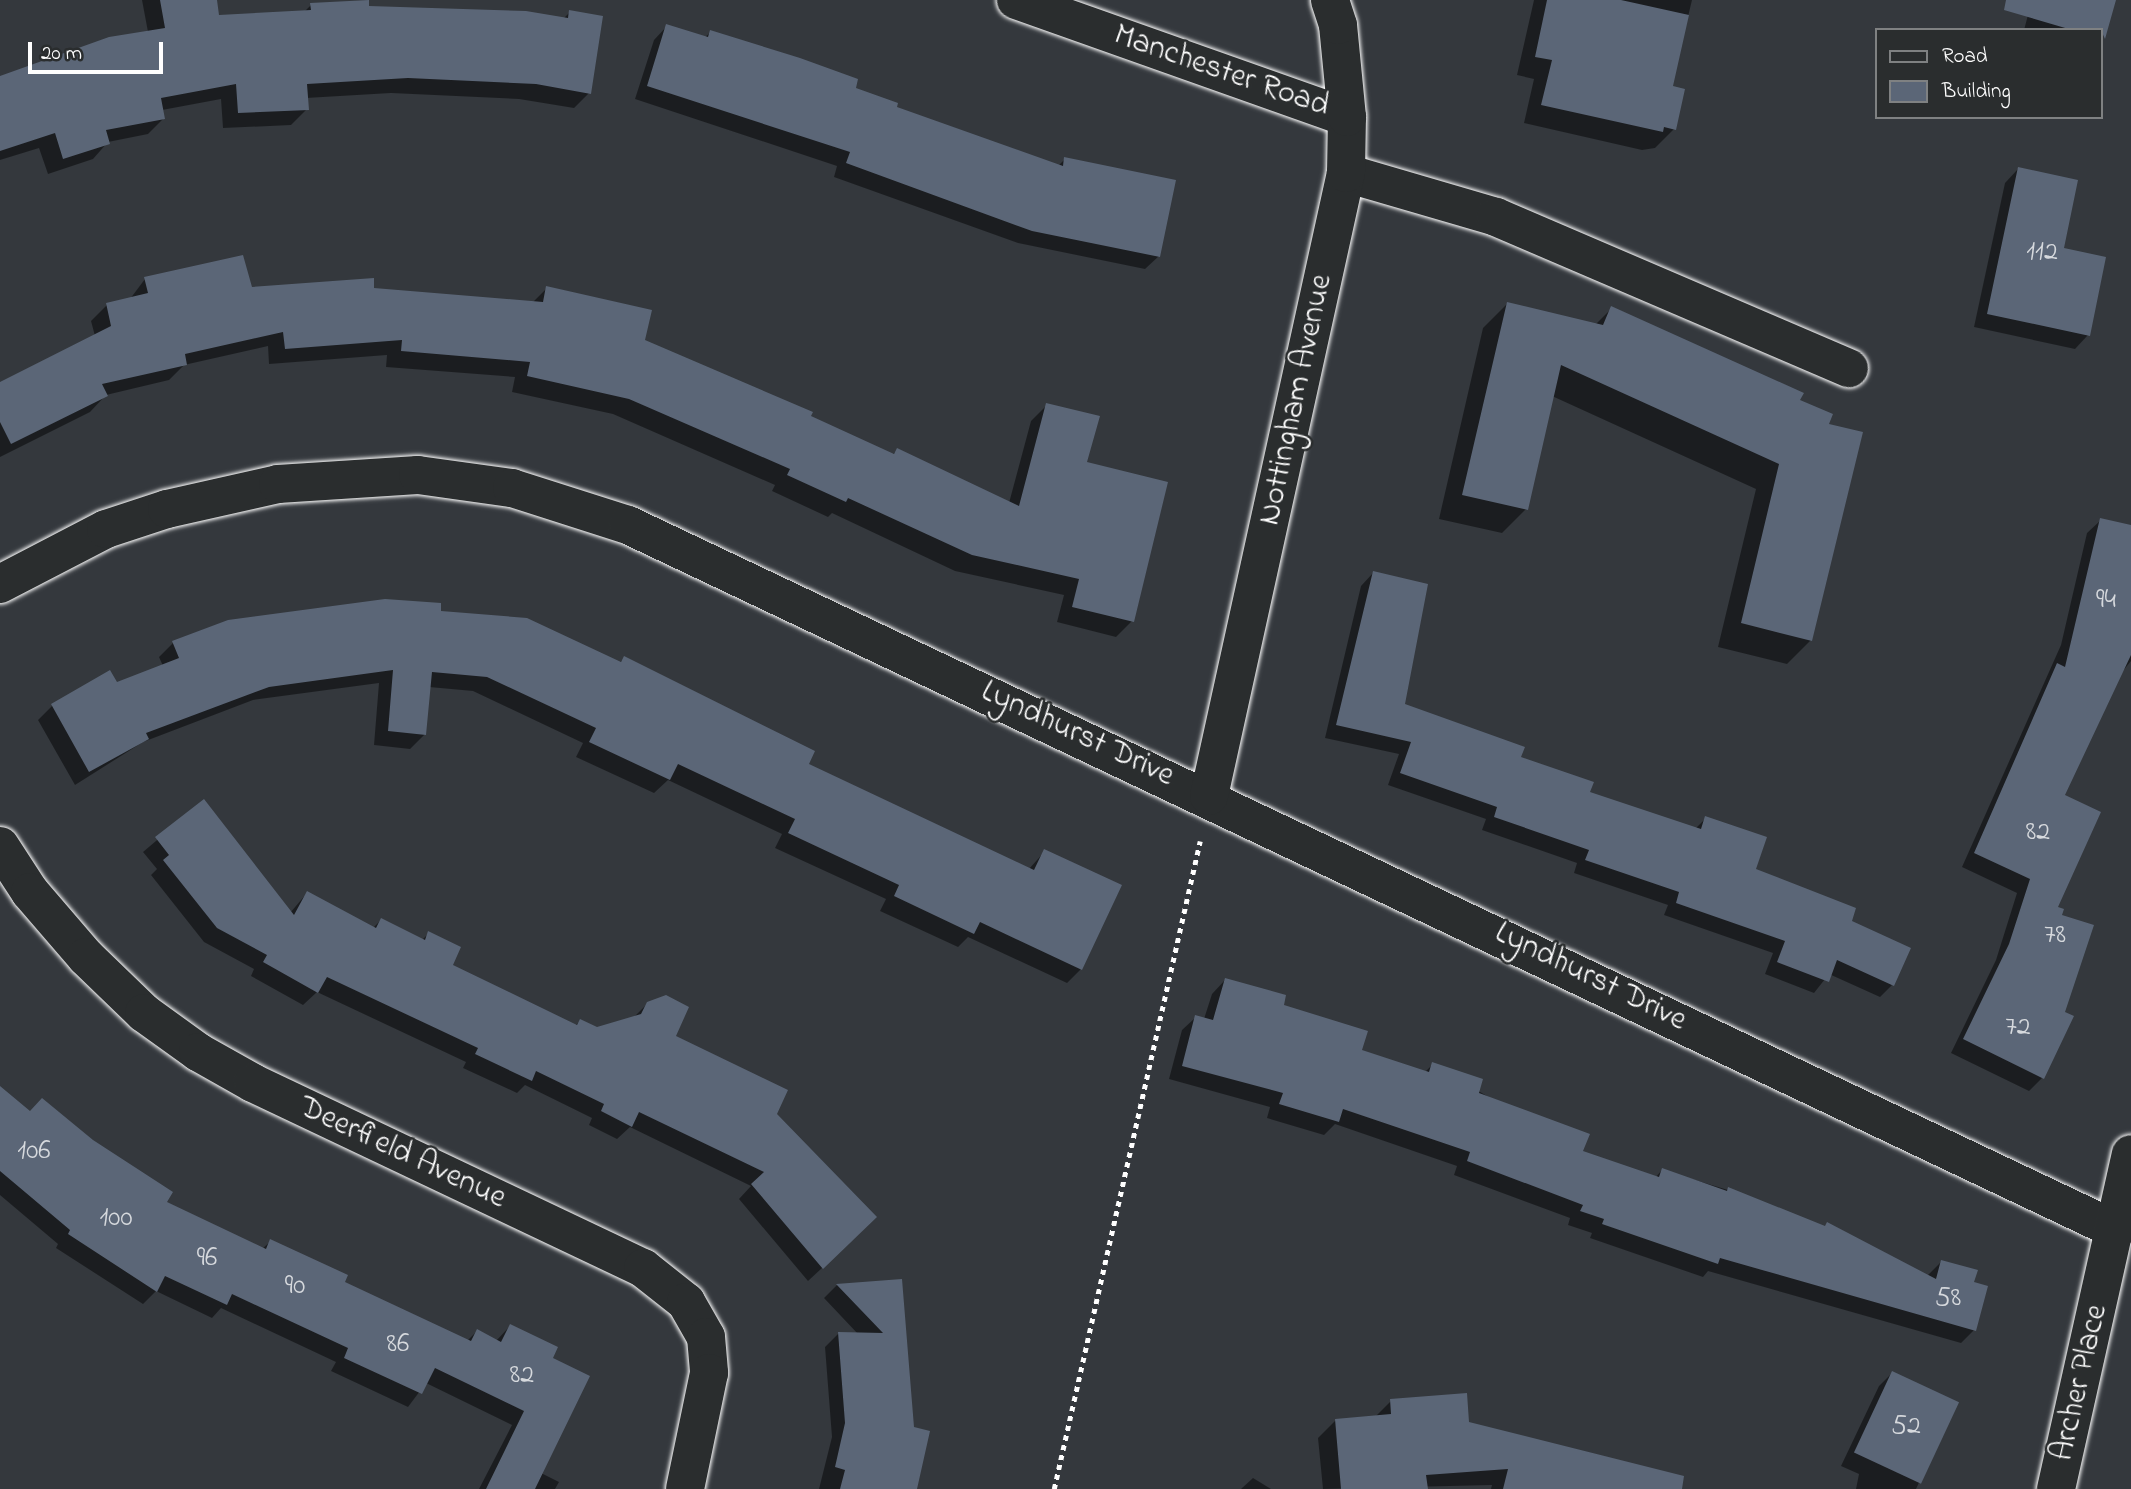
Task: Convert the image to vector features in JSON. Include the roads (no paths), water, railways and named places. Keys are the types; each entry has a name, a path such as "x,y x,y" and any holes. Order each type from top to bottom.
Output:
{"street":[{"name":"Manchester Road","path":"1016,0 1347,117"},
{"name":"Nottingham Avenue","path":"1209,796 1346,173 1347,117 1338,25 1330,0"},
{"path":"1346,173 1496,216 1849,368"},
{"name":"Lyndhurst Drive","path":"0,584 106,528 167,509 278,484 418,475 512,488 628,525 1209,796 2116,1230"},
{"name":"Deerfield Avenue","path":"0,846 30,892 86,957 144,1013 198,1052 253,1083 643,1268 686,1302 706,1337 709,1373 685,1489"},
{"name":"Archer Place","path":"2056,1489 2131,1154"}]}
